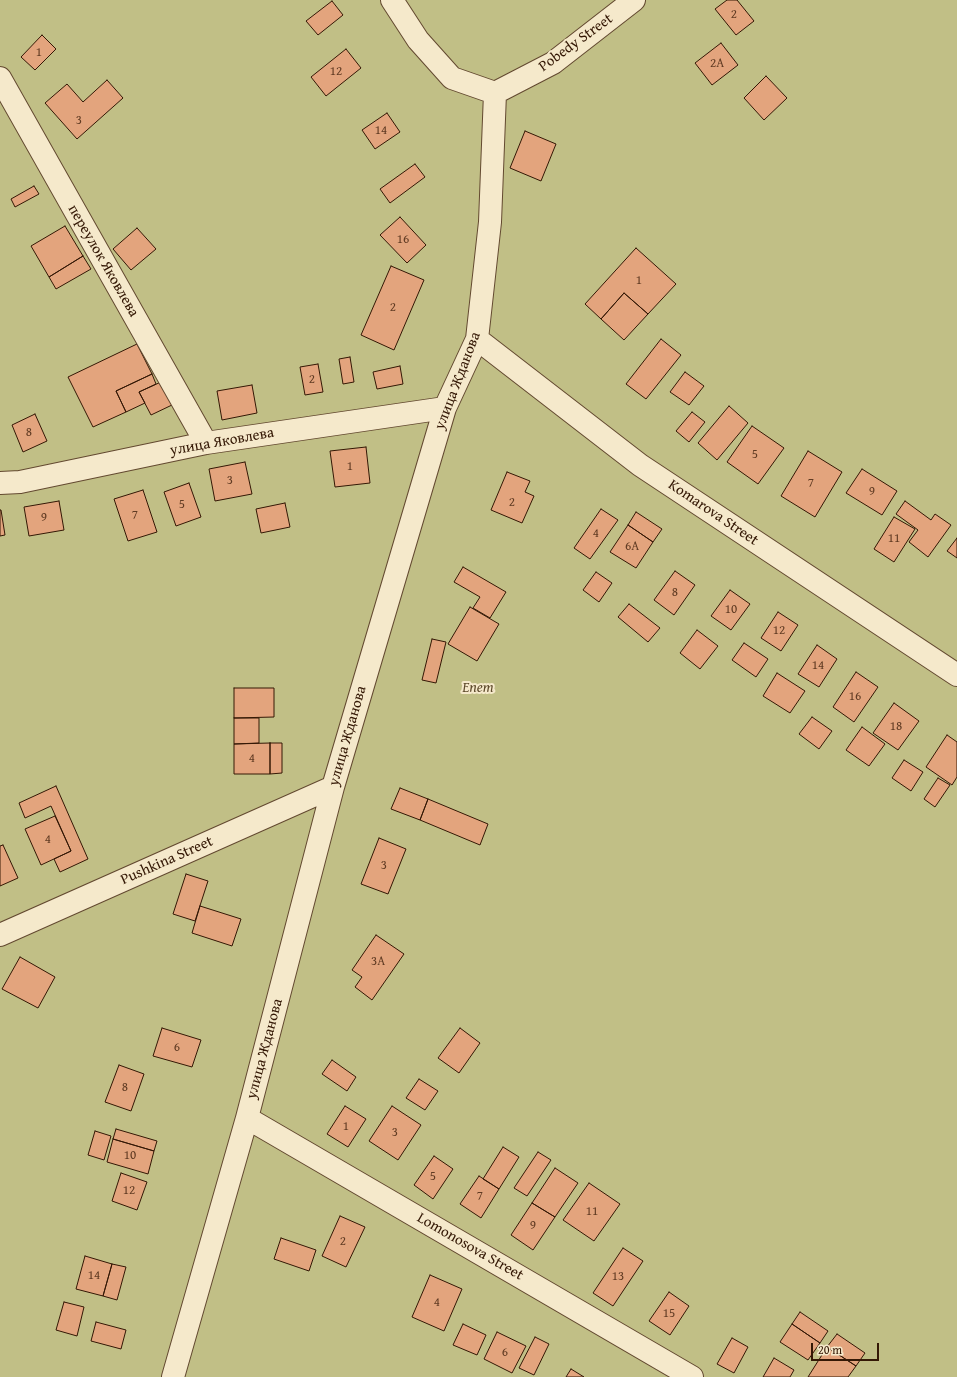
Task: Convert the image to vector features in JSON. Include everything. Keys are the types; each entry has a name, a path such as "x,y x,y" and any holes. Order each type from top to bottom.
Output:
{"street":[{"path":"392,0 418,40 452,78 495,93"},
{"name":"Pobedy Street","path":"495,93 553,63 634,0"},
{"name":"переулок Яковлева","path":"0,78 206,443"},
{"name":"улица Жданова","path":"173,1377 247,1118 333,787 445,408 477,339 490,222 495,93"},
{"name":"Komarova Street","path":"477,339 640,464 957,675"},
{"name":"улица Яковлева","path":"0,482 20,482 206,443 445,408"},
{"name":"Pushkina Street","path":"0,935 333,787"},
{"name":"Lomonosova Street","path":"247,1118 692,1377"}],"green space":[{"name":"Enem","path":"0,0 957,0 957,1377 0,1377"}],"building":[{"path":"727,0 737,0 754,21 736,35 715,9"},
{"path":"332,1 343,15 318,35 306,21"},
{"path":"42,35 56,49 35,70 21,57"},
{"path":"721,43 738,65 712,85 695,63"},
{"path":"346,49 361,68 326,96 311,77"},
{"path":"766,76 787,98 764,120 744,98"},
{"path":"107,80 123,98 77,139 45,103 67,84 83,102"},
{"path":"387,113 400,132 375,149 362,130"},
{"path":"525,131 556,144 541,181 510,168"},
{"path":"415,164 425,177 390,203 380,189"},
{"path":"34,186 39,194 15,207 11,199"},
{"path":"400,217 426,245 407,263 380,235"},
{"path":"65,226 83,256 49,277 31,246"},
{"path":"137,228 156,249 131,270 113,249"},
{"path":"636,248 676,284 648,314 624,293 601,319 585,304"},
{"path":"83,256 91,269 56,289 49,277"},
{"path":"391,266 424,280 394,350 361,335"},
{"path":"624,293 648,314 624,340 601,319"},
{"path":"661,339 681,355 646,399 626,384"},
{"path":"137,344 152,374 116,391 126,412 93,427 68,377"},
{"path":"350,357 354,382 343,384 339,359"},
{"path":"318,364 323,392 305,395 300,367"},
{"path":"400,366 403,384 377,389 373,372"},
{"path":"685,372 704,386 689,405 670,392"},
{"path":"152,374 156,384 139,392 145,403 126,412 116,391"},
{"path":"161,382 172,405 151,415 139,392"},
{"path":"252,385 257,413 222,420 217,391"},
{"path":"729,406 748,423 717,460 698,443"},
{"path":"692,412 705,422 689,442 676,431"},
{"path":"35,414 47,441 23,452 12,425"},
{"path":"752,426 784,448 758,484 727,462"},
{"path":"366,447 370,483 335,487 330,451"},
{"path":"808,451 842,472 815,517 781,496"},
{"path":"245,462 252,494 215,501 209,469"},
{"path":"862,469 897,491 882,515 846,493"},
{"path":"507,472 530,481 525,492 534,496 522,523 491,510"},
{"path":"189,483 201,517 176,526 164,492"},
{"path":"143,490 157,532 128,541 114,499"},
{"path":"59,501 64,530 29,536 24,507"},
{"path":"905,501 931,520 935,514 951,525 928,557 909,542 918,530 896,514"},
{"path":"285,503 290,527 261,533 256,509"},
{"path":"601,509 618,520 590,559 574,548"},
{"path":"0,510 5,535 0,536"},
{"path":"636,512 662,529 653,542 628,525"},
{"path":"894,517 915,529 894,562 874,549"},
{"path":"628,525 653,542 636,568 610,552"},
{"path":"957,538 957,558 947,551"},
{"path":"463,567 506,592 490,618 473,608 480,597 454,582"},
{"path":"675,571 695,585 674,615 654,600"},
{"path":"596,572 612,583 599,602 583,590"},
{"path":"730,590 750,604 731,630 711,616"},
{"path":"629,604 660,628 648,642 618,617"},
{"path":"470,607 499,624 477,661 448,644"},
{"path":"778,612 798,625 781,651 761,638"},
{"path":"697,630 718,646 700,669 680,653"},
{"path":"432,639 446,642 436,683 422,680"},
{"path":"744,643 768,659 756,677 732,660"},
{"path":"817,645 837,659 819,687 798,674"},
{"path":"856,672 878,687 854,722 833,707"},
{"path":"777,673 805,691 790,713 763,696"},
{"path":"234,688 274,688 274,717 234,718"},
{"path":"894,703 919,721 898,750 873,733"},
{"path":"812,717 832,731 819,749 799,734"},
{"path":"234,718 259,718 259,743 234,744"},
{"path":"862,727 885,744 869,766 846,750"},
{"path":"947,735 957,742 957,777 952,785 926,767"},
{"path":"270,743 282,743 282,773 270,774"},
{"path":"270,743 270,774 234,774 234,744"},
{"path":"904,760 923,772 911,791 892,778"},
{"path":"938,778 950,785 935,807 924,799"},
{"path":"56,786 88,859 60,872 54,859 71,851 51,806 25,818 19,803"},
{"path":"400,788 428,799 420,820 391,809"},
{"path":"428,799 488,824 480,845 420,820"},
{"path":"55,816 71,851 41,865 25,829"},
{"path":"379,838 406,849 388,894 361,884"},
{"path":"3,845 18,878 0,886 0,846"},
{"path":"186,874 208,881 195,921 173,914"},
{"path":"200,906 241,919 232,946 192,933"},
{"path":"376,935 404,954 372,1000 355,987 362,977 352,970"},
{"path":"20,957 55,977 38,1008 2,989"},
{"path":"162,1028 201,1040 192,1067 153,1056"},
{"path":"460,1028 480,1043 459,1073 438,1058"},
{"path":"332,1060 356,1077 347,1091 322,1074"},
{"path":"119,1065 144,1074 131,1111 105,1102"},
{"path":"419,1079 438,1091 425,1110 406,1098"},
{"path":"345,1106 366,1119 348,1147 327,1134"},
{"path":"392,1106 421,1125 398,1160 369,1141"},
{"path":"116,1129 157,1141 154,1151 113,1139"},
{"path":"95,1131 111,1136 104,1160 88,1155"},
{"path":"113,1139 154,1151 148,1174 107,1162"},
{"path":"503,1147 519,1157 499,1189 483,1179"},
{"path":"538,1152 551,1160 527,1196 514,1188"},
{"path":"434,1156 453,1169 433,1199 414,1185"},
{"path":"555,1168 578,1183 555,1217 532,1203"},
{"path":"121,1173 147,1182 137,1210 112,1201"},
{"path":"479,1176 499,1189 481,1218 460,1204"},
{"path":"589,1183 620,1204 594,1241 563,1220"},
{"path":"532,1203 555,1217 533,1250 511,1235"},
{"path":"340,1216 365,1227 346,1267 322,1256"},
{"path":"281,1238 316,1250 309,1271 274,1259"},
{"path":"623,1248 643,1261 613,1306 593,1293"},
{"path":"85,1256 112,1264 103,1296 76,1289"},
{"path":"112,1264 126,1267 117,1300 103,1296"},
{"path":"430,1275 462,1289 444,1331 412,1317"},
{"path":"669,1292 689,1306 670,1335 649,1321"},
{"path":"64,1302 84,1307 77,1336 56,1330"},
{"path":"800,1312 828,1331 820,1343 792,1324"},
{"path":"96,1322 126,1330 121,1349 91,1341"},
{"path":"463,1324 486,1335 477,1355 453,1345"},
{"path":"792,1324 820,1343 808,1360 780,1342"},
{"path":"497,1332 526,1346 512,1373 484,1359"},
{"path":"837,1334 865,1353 856,1366 827,1347"},
{"path":"535,1337 549,1344 534,1375 519,1368"},
{"path":"732,1338 748,1347 734,1373 717,1364"},
{"path":"827,1347 856,1366 848,1377 808,1377"},
{"path":"774,1358 794,1370 790,1377 763,1377"},
{"path":"571,1369 584,1377 566,1377"}]}
